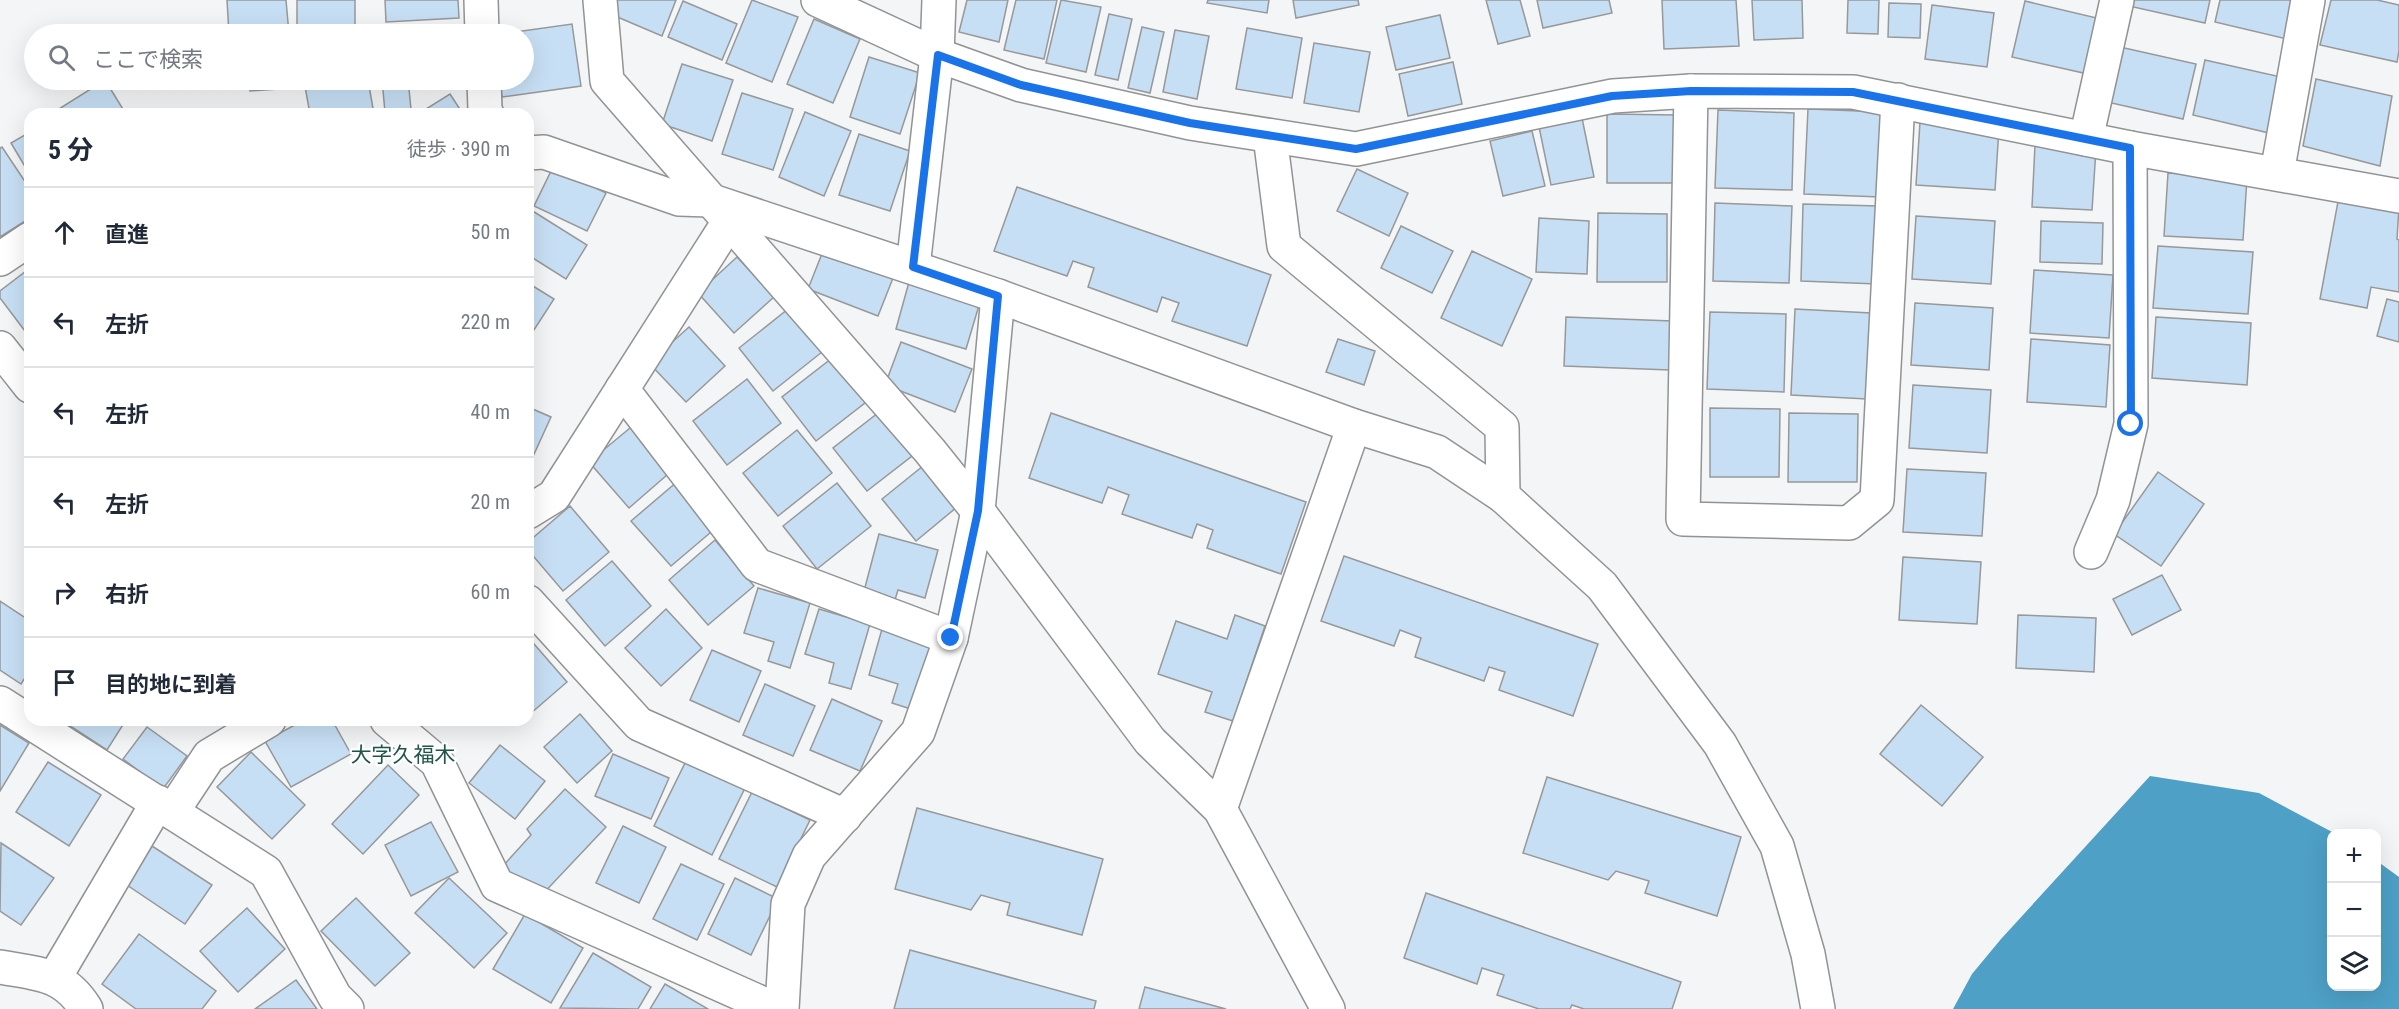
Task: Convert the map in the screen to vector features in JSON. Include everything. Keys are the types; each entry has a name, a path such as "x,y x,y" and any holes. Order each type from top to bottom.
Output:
{"street":[{"path":"481,0 482,24"},
{"path":"600,0 607,81 930,451 978,511 1150,741 1220,809 1328,1009"},
{"path":"818,0 938,55 1021,85 1190,123 1356,149 1612,96 1691,91 1853,92 2130,148 2399,196"},
{"path":"913,267 938,55 939,0"},
{"path":"2086,139 2118,0"},
{"path":"2277,173 2308,0"},
{"path":"484,90 485,108"},
{"path":"1691,91 1683,519 1849,523 1877,500 1898,100"},
{"path":"1270,136 1284,246 1502,427 1503,496"},
{"path":"2091,552 2114,500 2131,424 2130,148"},
{"path":"534,153 544,152 679,199 913,267 998,296 1354,426 1437,452 1503,496 1602,585 1720,744 1778,846 1808,954 1818,1009"},
{"path":"534,508 554,496 622,389 720,210"},
{"path":"0,260 24,243"},
{"path":"782,1009 788,904 809,856 918,732 951,638 978,511 998,296"},
{"path":"0,348 24,378"},
{"path":"622,389 757,565 951,638"},
{"path":"1220,809 1354,426"},
{"path":"534,609 639,724 845,816"},
{"path":"0,703 24,718"},
{"path":"36,726 266,873 335,997 347,1009"},
{"path":"394,726 436,762 496,885 775,1009"},
{"path":"55,977 165,807 231,729"},
{"path":"0,967 55,977 77,995 86,1009"}],"water":[{"path":"2150,776 2259,793 2327,829 2327,991 2381,991 2381,864 2399,877 2399,1009 1953,1009 1972,974 2001,939"}],"building":[{"path":"227,0 286,0 288,24 228,24"},
{"path":"297,0 355,0 355,24 297,24"},
{"path":"385,0 458,0 459,18 386,22"},
{"path":"613,0 676,0 662,36 608,13"},
{"path":"752,0 798,17 772,82 726,63"},
{"path":"967,0 1008,0 999,42 959,32"},
{"path":"1016,0 1057,0 1044,59 1004,50"},
{"path":"1061,0 1101,7 1086,72 1046,63"},
{"path":"1208,0 1269,0 1267,13 1207,3"},
{"path":"1293,0 1358,0 1359,5 1296,18"},
{"path":"1486,0 1520,0 1530,36 1498,44"},
{"path":"1537,0 1609,0 1612,13 1543,28"},
{"path":"1662,0 1736,0 1739,46 1664,49"},
{"path":"1752,0 1802,0 1803,38 1754,40"},
{"path":"1848,0 1879,0 1878,34 1847,33"},
{"path":"2130,0 2210,0 2205,23 2129,6"},
{"path":"2220,0 2300,0 2291,40 2215,22"},
{"path":"2331,0 2377,0 2399,5 2397,62 2320,45"},
{"path":"683,1 737,24 722,60 668,37"},
{"path":"2025,1 2101,19 2088,74 2012,57"},
{"path":"1889,3 1921,4 1920,38 1888,37"},
{"path":"1932,5 1994,13 1987,67 1925,59"},
{"path":"1109,14 1132,19 1118,80 1095,75"},
{"path":"1440,15 1450,58 1396,70 1386,27"},
{"path":"814,19 860,39 833,103 787,84"},
{"path":"572,24 581,86 502,97 501,90 534,90 534,29"},
{"path":"1142,27 1164,32 1150,93 1128,88"},
{"path":"1247,28 1302,38 1292,98 1236,89"},
{"path":"1175,30 1209,36 1197,99 1163,92"},
{"path":"1314,43 1370,52 1359,112 1304,103"},
{"path":"2120,47 2196,64 2183,119 2107,102"},
{"path":"869,57 920,73 900,134 850,117"},
{"path":"2205,60 2281,77 2269,133 2193,115"},
{"path":"1453,62 1462,104 1408,116 1399,74"},
{"path":"682,64 733,80 712,141 662,124"},
{"path":"2316,79 2392,96 2380,166 2303,146"},
{"path":"89,90 111,90 122,108 60,108"},
{"path":"306,90 370,90 373,108 309,108"},
{"path":"383,90 409,90 411,108 385,108"},
{"path":"742,93 793,109 773,170 722,154"},
{"path":"450,94 459,108 428,108"},
{"path":"1808,109 1884,112 1880,197 1804,194"},
{"path":"1718,110 1794,113 1792,190 1715,188"},
{"path":"805,112 851,131 824,196 779,177"},
{"path":"1581,113 1594,177 1551,185 1538,122"},
{"path":"1607,114 1677,115 1676,183 1607,183"},
{"path":"1920,122 1999,128 1995,190 1916,185"},
{"path":"1532,131 1545,186 1503,196 1490,141"},
{"path":"859,134 910,151 890,211 839,195"},
{"path":"24,135 24,165 11,143"},
{"path":"2035,145 2096,149 2092,210 2032,207"},
{"path":"2,147 24,180 24,222 0,237 0,148"},
{"path":"553,167 606,193 587,231 534,206"},
{"path":"1357,169 1408,193 1389,236 1337,211"},
{"path":"2168,173 2247,178 2243,240 2164,236"},
{"path":"1017,187 1271,275 1247,346 1172,321 1179,303 1162,297 1157,312 1088,287 1094,268 1073,261 1067,276 994,251"},
{"path":"2339,196 2399,207 2397,239 2399,240 2399,292 2371,287 2367,308 2320,299"},
{"path":"1715,203 1792,206 1789,283 1713,281"},
{"path":"1803,204 1879,206 1877,284 1801,281"},
{"path":"534,212 587,245 566,279 534,259"},
{"path":"1598,213 1667,214 1667,282 1597,282"},
{"path":"1916,216 1995,221 1991,284 1912,279"},
{"path":"1539,218 1589,221 1587,274 1536,272"},
{"path":"2041,221 2103,223 2102,264 2040,262"},
{"path":"1401,226 1453,251 1432,293 1381,268"},
{"path":"825,246 895,273 878,316 808,289"},
{"path":"2158,246 2253,252 2248,314 2153,308"},
{"path":"1472,251 1532,279 1502,346 1441,318"},
{"path":"737,257 774,297 734,333 698,293"},
{"path":"2034,270 2113,275 2109,338 2030,333"},
{"path":"24,273 24,330 0,298 0,291"},
{"path":"909,282 980,302 966,349 896,329"},
{"path":"534,287 554,299 534,330"},
{"path":"2387,299 2399,302 2399,342 2377,336"},
{"path":"1915,303 1993,308 1989,370 1911,365"},
{"path":"793,305 827,348 773,391 739,348"},
{"path":"1795,309 1871,313 1867,399 1791,395"},
{"path":"1710,312 1786,314 1784,392 1707,389"},
{"path":"1566,317 1672,321 1670,370 1564,366"},
{"path":"2156,317 2251,323 2247,385 2152,378"},
{"path":"689,327 725,366 686,402 649,363"},
{"path":"1338,339 1375,351 1364,385 1326,372"},
{"path":"2031,339 2110,345 2106,407 2027,402"},
{"path":"901,342 972,369 955,412 885,385"},
{"path":"836,355 870,399 816,441 782,397"},
{"path":"747,379 781,423 727,465 693,421"},
{"path":"1913,385 1991,390 1987,453 1909,448"},
{"path":"887,406 921,449 867,491 833,448"},
{"path":"1710,408 1780,409 1779,477 1710,477"},
{"path":"534,410 551,417 534,454"},
{"path":"1051,413 1306,502 1281,574 1207,548 1213,530 1197,524 1192,538 1122,514 1129,495 1108,487 1102,503 1029,478"},
{"path":"1789,413 1858,414 1857,482 1788,482"},
{"path":"636,423 675,468 629,508 589,462"},
{"path":"797,430 832,473 778,516 743,473"},
{"path":"923,466 957,507 916,541 882,499"},
{"path":"1907,469 1986,473 1982,536 1903,532"},
{"path":"2158,472 2204,504 2161,566 2114,534"},
{"path":"678,481 717,527 671,566 631,521"},
{"path":"837,483 871,526 817,569 783,526"},
{"path":"570,506 609,552 563,591 534,557 534,537"},
{"path":"879,534 938,550 925,598 898,590 894,603 863,595"},
{"path":"715,540 754,586 708,625 669,580"},
{"path":"1344,556 1598,644 1573,716 1499,690 1505,672 1489,667 1484,681 1415,657 1421,638 1400,630 1394,646 1321,621"},
{"path":"1903,557 1981,562 1977,624 1899,620"},
{"path":"612,561 651,606 605,646 566,600"},
{"path":"2162,575 2181,610 2132,635 2113,599"},
{"path":"758,588 810,603 790,668 768,661 774,642 744,633"},
{"path":"0,601 24,617 24,679 21,684 0,670"},
{"path":"666,609 702,648 661,686 625,648"},
{"path":"819,609 870,624 851,689 829,683 834,663 805,654"},
{"path":"1235,615 1265,626 1233,721 1205,712 1212,692 1158,674 1176,621 1227,639"},
{"path":"2018,615 2096,618 2094,672 2016,668"},
{"path":"882,629 934,645 914,710 892,703 898,684 869,675"},
{"path":"534,644 567,682 534,711"},
{"path":"712,650 761,671 739,722 690,700"},
{"path":"765,684 815,706 793,756 743,735"},
{"path":"832,699 882,721 860,771 810,750"},
{"path":"1921,705 1983,757 1942,806 1880,754"},
{"path":"580,714 612,751 577,783 544,747"},
{"path":"0,725 29,743 0,791"},
{"path":"70,726 122,726 107,750"},
{"path":"293,726 335,726 351,754 291,787 265,741"},
{"path":"147,727 187,756 163,789 123,759"},
{"path":"500,745 545,781 515,819 469,783"},
{"path":"251,752 305,805 272,839 217,787"},
{"path":"613,754 669,778 651,819 595,796"},
{"path":"687,759 745,788 712,855 654,826"},
{"path":"48,762 101,795 69,846 16,812"},
{"path":"388,765 419,795 363,854 332,824"},
{"path":"1547,777 1741,837 1717,916 1645,893 1649,881 1616,871 1608,880 1523,853"},
{"path":"565,789 606,827 538,899 503,866 531,835 527,829"},
{"path":"752,792 810,820 777,887 719,859"},
{"path":"917,808 1103,859 1082,935 1007,915 1010,903 981,895 971,910 895,889"},
{"path":"431,822 458,872 411,896 385,845"},
{"path":"623,826 666,847 639,903 596,883"},
{"path":"1,843 54,878 21,925 0,911"},
{"path":"152,846 212,885 185,924 127,885"},
{"path":"681,864 724,884 697,940 653,919"},
{"path":"449,878 507,933 474,968 415,913"},
{"path":"735,878 778,899 751,955 708,934"},
{"path":"1426,893 1681,982 1672,1009 1584,1009 1572,1005 1570,1009 1539,1009 1497,995 1504,975 1482,968 1477,984 1404,958"},
{"path":"356,898 410,953 375,986 321,931"},
{"path":"247,908 285,949 238,992 200,951"},
{"path":"525,914 583,948 551,1003 493,969"},
{"path":"139,934 216,991 202,1009 136,1009 102,984"},
{"path":"910,950 1096,1001 1094,1009 894,1009"},
{"path":"593,953 651,987 638,1009 560,1008"},
{"path":"296,980 317,1009 255,1009"},
{"path":"665,984 708,1009 650,1009"},
{"path":"1145,987 1226,1009 1139,1009"}],"district":[{"name":"大字久福木","path":"403,755"}],"route":[{"path":"951,638 978,511 998,296 913,267 938,55 1021,85 1190,123 1356,149 1612,96 1691,91 1853,92 2130,148 2131,424"}]}
